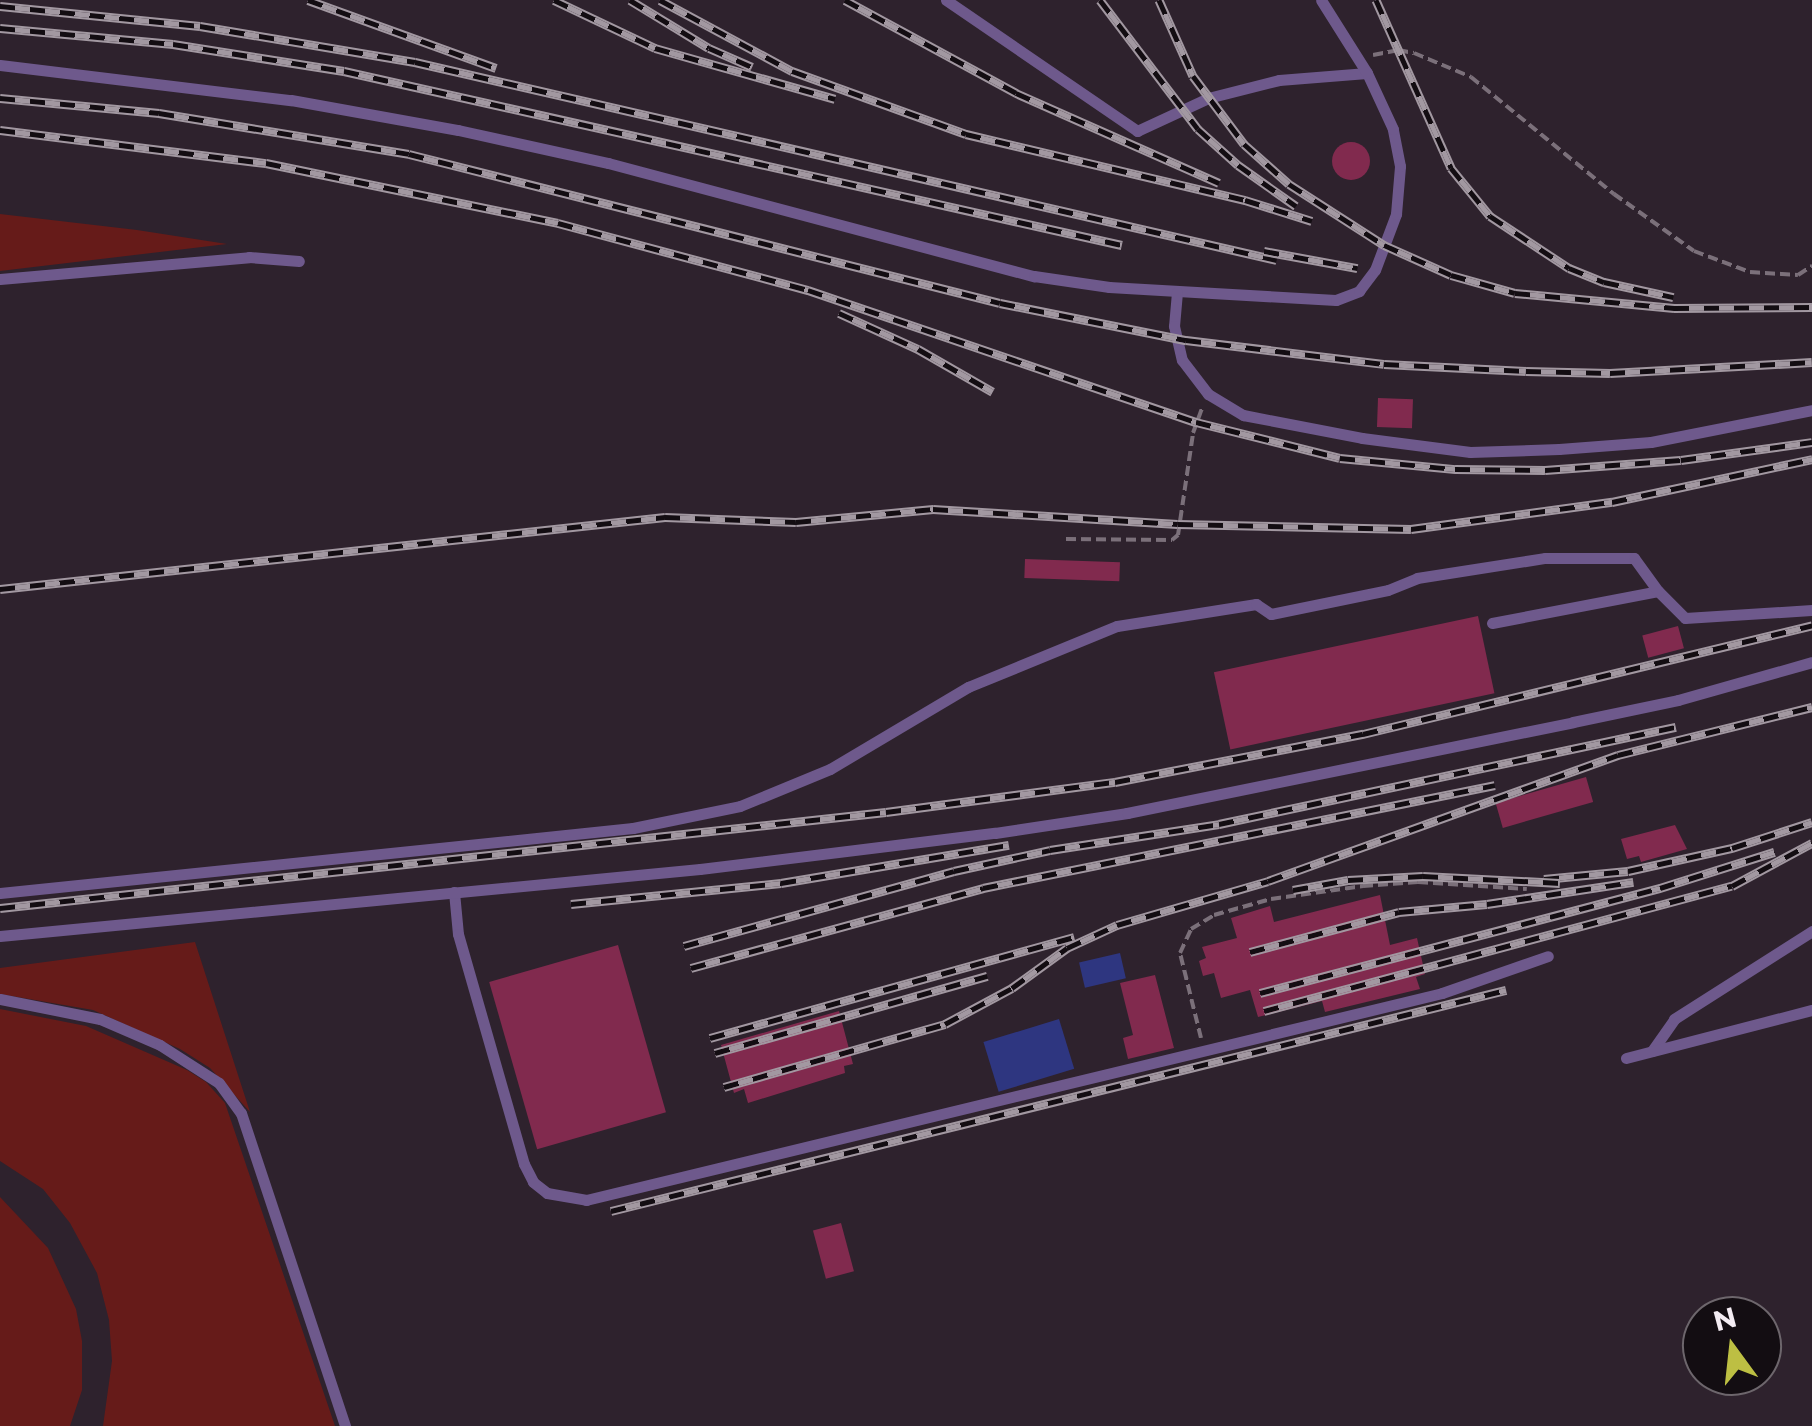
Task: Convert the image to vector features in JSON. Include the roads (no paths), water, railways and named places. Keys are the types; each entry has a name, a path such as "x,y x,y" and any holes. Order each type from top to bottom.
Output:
{"lane":[{"path":"946,0 1137,131 1208,98 1262,84 1368,73"},
{"path":"0,65 254,94 458,130 608,163 1034,276 1177,292 1336,300 1359,291 1374,270 1396,214 1400,166 1394,129 1368,73 1321,0"},
{"path":"0,279 249,257 299,261"},
{"path":"1177,292 1174,326 1181,357 1208,394 1242,416 1470,452 1651,442 1812,410"},
{"path":"0,893 633,828 740,806 830,769 968,687 1116,626 1256,604 1272,614 1388,590 1418,578 1545,558 1634,558 1658,591 1685,618 1812,610"},
{"path":"1492,623 1658,591"},
{"path":"0,936 853,853 1127,813 1678,700 1812,662"},
{"path":"454,892 458,934 524,1164 533,1182 560,1197 614,1197 1442,994 1548,956"},
{"path":"1652,1052 1674,1019 1812,930"},
{"path":"0,999 100,1019 160,1045 219,1083 240,1113 344,1426"},
{"path":"1626,1058 1812,1010"}],"railway":[{"path":"308,0 496,68"},
{"path":"554,0 655,48 835,99"},
{"path":"630,0 709,48 752,67"},
{"path":"660,0 792,71 966,134 1245,200 1312,221"},
{"path":"845,0 1016,93 1219,183"},
{"path":"1100,0 1198,129 1238,165 1296,206"},
{"path":"1159,0 1193,76 1244,144 1289,184 1384,245 1451,275 1515,293 1674,308 1812,307"},
{"path":"1376,0 1451,168 1490,216 1569,268 1604,282 1673,297"},
{"path":"0,6 200,26 415,62 1277,260"},
{"path":"0,28 173,44 344,71 1122,245"},
{"path":"0,98 159,113 409,154 1000,303 1186,340 1384,364 1526,371 1610,373 1812,362"},
{"path":"0,130 266,163 558,223 808,290 1196,422 1340,458 1455,469 1545,470 1681,460 1812,442"},
{"path":"1264,251 1357,268"},
{"path":"839,313 918,349 993,392"},
{"path":"0,589 665,517 796,522 933,509 1178,524 1411,529 1612,502 1812,459"},
{"path":"0,908 886,812 1115,782 1363,734 1812,625"},
{"path":"724,1087 945,1024 1012,988 1067,948 1117,925 1268,881 1618,755 1812,707"},
{"path":"684,946 954,871 1050,850 1219,824 1676,727"},
{"path":"691,968 983,888 1495,785"},
{"path":"1544,879 1628,871 1732,848 1812,822"},
{"path":"1264,1011 1732,886 1812,843"},
{"path":"571,904 781,883 1009,845"},
{"path":"1260,993 1660,888 1774,852"},
{"path":"1293,890 1348,880 1423,876 1560,883"},
{"path":"1250,952 1399,912 1487,904 1633,882"},
{"path":"710,1038 1074,937"},
{"path":"715,1053 987,976"},
{"path":"611,1211 1506,990"}]}
